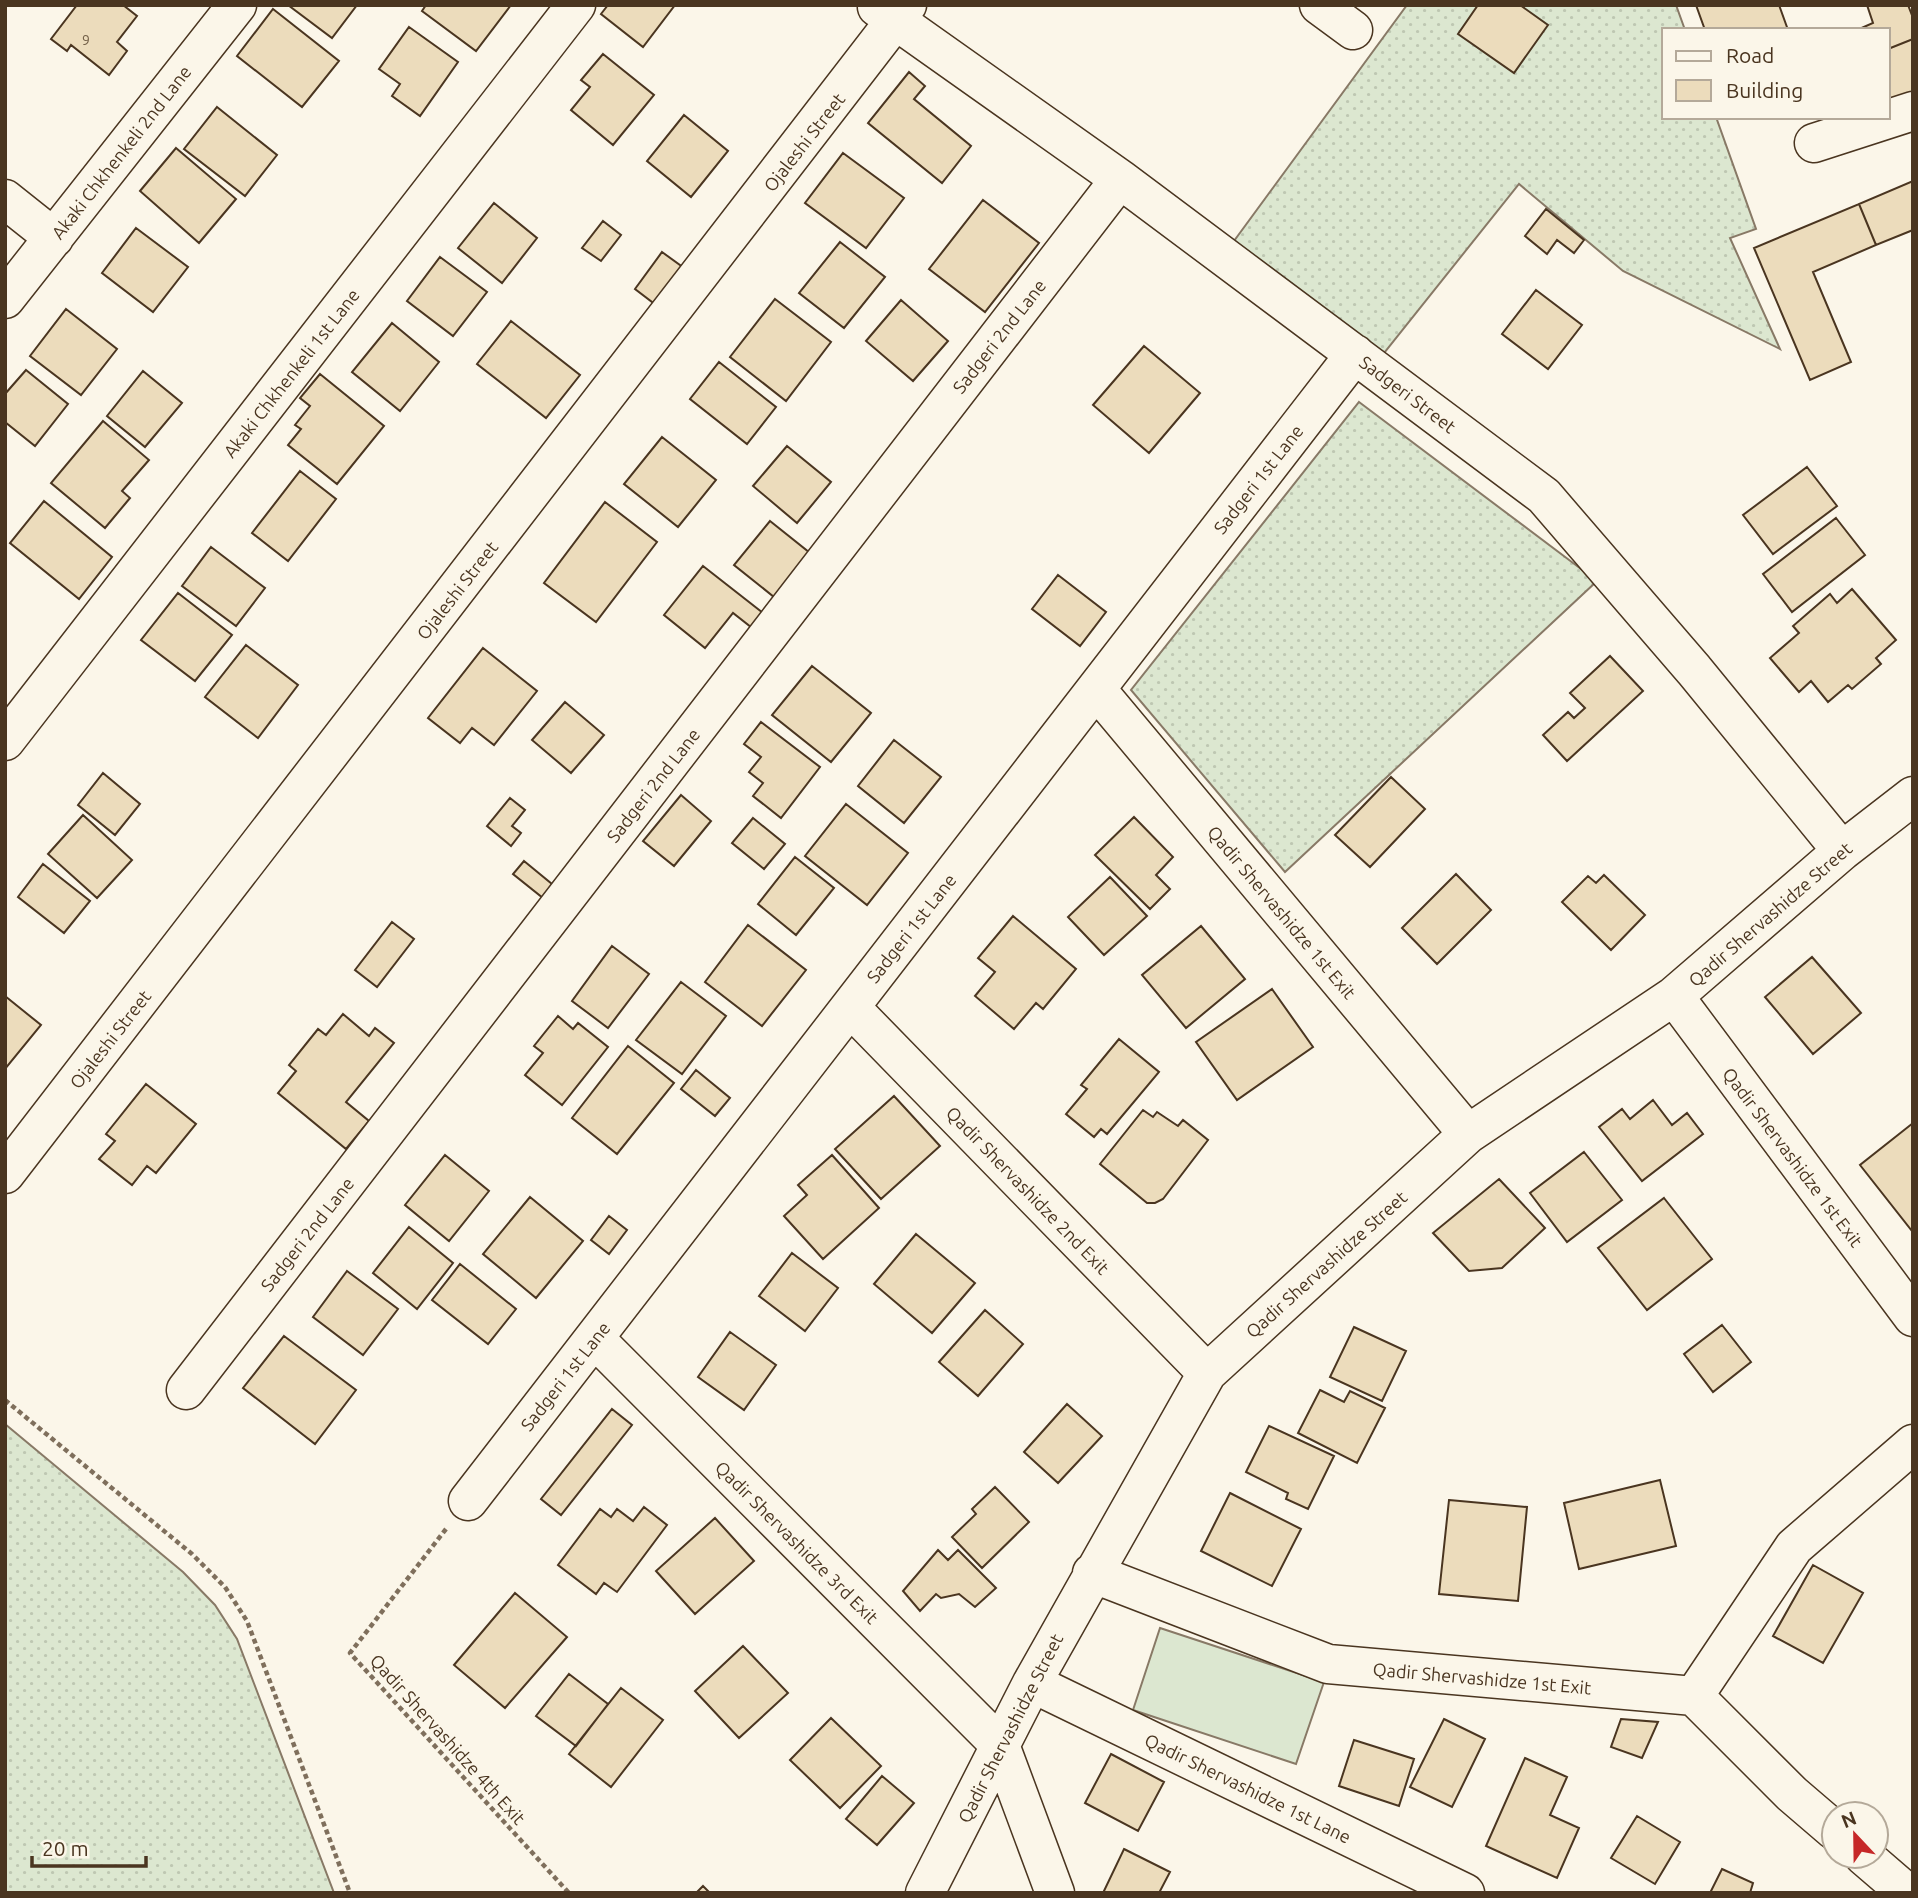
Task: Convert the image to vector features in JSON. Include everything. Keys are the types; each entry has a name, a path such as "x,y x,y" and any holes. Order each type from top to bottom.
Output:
{"street":[{"name":"Akaki Chkhenkeli 2nd Lane","path":"5,299 237,5"},
{"name":"Akaki Chkhenkeli 1st Lane","path":"5,741 576,5"},
{"path":"1318,5 1353,30"},
{"name":"Sadgeri Street","path":"893,11 1544,496 1694,670 1842,851"},
{"name":"Ojaleshi Street","path":"5,1174 893,11"},
{"path":"1890,119 1913,111"},
{"path":"1814,144 1889,119"},
{"name":"Sadgeri 2nd Lane","path":"186,1390 1120,179"},
{"path":"5,199 54,238"},
{"name":"Sadgeri 1st Lane","path":"468,1501 1355,354"},
{"name":"Qadir Shervashidze 1st Exit","path":"1096,689 1468,1134"},
{"name":"Qadir Shervashidze Street","path":"925,1893 1032,1683 1207,1373 1468,1134 1674,996 1842,851 1913,796"},
{"name":"Qadir Shervashidze 1st Exit","path":"1674,996 1913,1317"},
{"name":"Qadir Shervashidze 2nd Exit","path":"850,1007 1207,1373"},
{"name":"Qadir Shervashidze 3rd Exit","path":"594,1338 1000,1745"},
{"path":"1820,1818 1792,1794 1694,1696 1794,1547 1913,1444"},
{"name":"Qadir Shervashidze 1st Exit","path":"1092,1573 1328,1664 1694,1696"},
{"name":"Qadir Shervashidze 1st Lane","path":"1032,1683 1465,1893"},
{"path":"1000,1745 1055,1893"},
{"path":"1880,1870 1907,1893"}],"path":[{"path":"5,1400 192,1554 225,1587 247,1621 350,1893"},
{"name":"Qadir Shervashidze 4th Exit","path":"468,1501 350,1653 569,1893"}],"green space":[{"path":"1407,5 1676,5 1684,28 1662,28 1662,119 1717,119 1756,229 1730,238 1780,349 1623,271 1519,184 1384,353 1234,241"},
{"path":"1359,402 1597,581 1285,872 1131,690"},
{"path":"5,1424 183,1572 215,1605 237,1639 334,1893 5,1893"},
{"path":"1160,1628 1324,1682 1296,1764 1133,1710"}],"building":[{"path":"77,5 123,5 137,16 117,42 127,51 109,75 71,45 67,51 51,39"},
{"path":"288,5 357,5 332,38"},
{"path":"426,5 511,5 476,51 422,11"},
{"path":"608,5 675,5 643,47 601,14"},
{"path":"1478,5 1520,5 1548,25 1514,73 1458,34"},
{"path":"1696,5 1779,5 1787,28 1704,28"},
{"path":"1867,5 1908,5 1913,18 1913,39 1890,48 1890,28 1862,28 1873,23"},
{"path":"273,9 339,61 302,107 237,56"},
{"path":"409,27 458,62 420,116 392,96 400,84 379,69"},
{"path":"1913,39 1913,93 1890,102 1890,48"},
{"path":"603,54 654,95 613,145 571,110 590,87 581,80"},
{"path":"909,72 925,86 914,99 971,146 942,183 868,123"},
{"path":"217,107 277,155 245,196 184,149"},
{"path":"684,115 728,151 691,197 647,161"},
{"path":"176,148 236,199 199,243 140,191"},
{"path":"843,153 904,198 866,248 805,203"},
{"path":"1913,181 1913,230 1876,245 1859,204"},
{"path":"983,200 1039,243 985,312 929,269"},
{"path":"494,203 537,238 502,283 458,248"},
{"path":"1859,204 1876,245 1813,272 1851,362 1810,380 1754,248"},
{"path":"1546,209 1584,240 1574,253 1557,240 1547,254 1525,236"},
{"path":"603,221 621,235 601,261 582,248"},
{"path":"136,228 188,267 153,312 102,273"},
{"path":"840,242 885,277 844,328 799,293"},
{"path":"662,252 684,268 656,305 635,289"},
{"path":"440,257 487,292 453,336 407,301"},
{"path":"1536,290 1582,325 1548,369 1502,334"},
{"path":"775,299 831,342 786,401 730,357"},
{"path":"901,300 948,341 913,381 866,341"},
{"path":"66,309 117,349 81,395 30,356"},
{"path":"511,321 580,375 546,418 477,364"},
{"path":"392,323 439,362 400,411 352,372"},
{"path":"1144,346 1200,393 1149,453 1093,405"},
{"path":"719,362 776,407 747,444 690,399"},
{"path":"26,370 68,404 35,446 5,422 5,394"},
{"path":"143,371 182,403 145,447 107,416"},
{"path":"320,374 384,426 337,484 288,445 301,429 295,425 310,406 300,398"},
{"path":"103,421 149,460 122,491 130,498 105,528 51,483"},
{"path":"662,437 716,480 678,527 624,484"},
{"path":"787,446 831,482 797,523 753,486"},
{"path":"1807,467 1837,506 1773,554 1743,515"},
{"path":"300,471 336,499 288,561 252,533"},
{"path":"44,501 112,557 79,599 10,543"},
{"path":"605,502 657,542 596,622 544,583"},
{"path":"1836,518 1865,555 1792,612 1763,574"},
{"path":"770,521 810,553 774,597 734,565"},
{"path":"211,547 265,588 236,626 182,586"},
{"path":"703,566 767,616 756,631 733,613 705,648 664,615"},
{"path":"1058,575 1106,612 1080,646 1032,609"},
{"path":"1852,589 1896,640 1876,658 1881,664 1852,689 1848,685 1828,702 1811,681 1799,692 1770,658 1799,633 1793,626 1830,594 1837,603"},
{"path":"178,593 232,635 195,681 141,640"},
{"path":"246,645 298,685 258,738 205,697"},
{"path":"483,648 537,691 494,745 472,728 460,743 428,718"},
{"path":"1610,656 1643,691 1567,761 1543,735 1568,712 1574,718 1585,708 1570,693"},
{"path":"812,666 871,713 831,762 772,715"},
{"path":"565,702 604,735 571,773 532,740"},
{"path":"761,722 820,767 781,818 753,796 763,783 749,772 761,757 744,744"},
{"path":"894,740 941,777 904,823 858,786"},
{"path":"103,773 140,804 115,835 78,805"},
{"path":"1391,777 1425,809 1370,867 1335,835"},
{"path":"681,795 711,821 674,866 643,841"},
{"path":"510,798 525,810 512,826 521,833 511,846 487,826"},
{"path":"846,804 908,853 867,905 805,856"},
{"path":"83,815 132,860 97,898 48,854"},
{"path":"1134,817 1173,857 1156,875 1170,889 1150,909 1095,855"},
{"path":"753,818 785,844 764,869 732,843"},
{"path":"795,857 834,888 796,935 758,904"},
{"path":"524,861 558,889 548,902 513,874"},
{"path":"43,864 90,901 64,933 18,897"},
{"path":"1456,874 1491,910 1437,964 1402,928"},
{"path":"1604,875 1645,915 1611,950 1562,902 1588,876 1596,883"},
{"path":"1110,877 1147,916 1104,955 1068,917"},
{"path":"1013,916 1076,969 1043,1009 1036,1003 1014,1029 975,996 995,972 978,958"},
{"path":"392,922 414,939 377,987 355,970"},
{"path":"748,925 806,970 762,1026 705,982"},
{"path":"1201,926 1245,979 1186,1028 1142,975"},
{"path":"612,946 649,974 608,1028 572,1001"},
{"path":"1812,957 1861,1013 1813,1054 1765,997"},
{"path":"681,982 726,1016 682,1074 636,1040"},
{"path":"1272,989 1313,1047 1237,1100 1196,1042"},
{"path":"5,996 41,1025 5,1069"},
{"path":"343,1014 369,1036 375,1028 394,1043 346,1102 369,1121 346,1149 278,1093 296,1071 289,1065 318,1029 326,1035"},
{"path":"558,1016 573,1029 578,1023 608,1047 562,1105 525,1075 543,1053 534,1046"},
{"path":"1119,1039 1159,1072 1107,1134 1101,1129 1094,1137 1066,1114 1087,1089 1081,1085"},
{"path":"628,1046 674,1083 617,1154 572,1118"},
{"path":"696,1070 730,1098 715,1116 681,1089"},
{"path":"146,1084 196,1124 156,1173 147,1166 132,1185 99,1159 115,1141 106,1134"},
{"path":"894,1096 940,1146 881,1199 835,1149"},
{"path":"1653,1100 1672,1125 1687,1113 1703,1134 1642,1181 1599,1127 1622,1109 1630,1119"},
{"path":"1143,1110 1153,1117 1157,1112 1178,1126 1183,1120 1208,1140 1163,1199 1155,1203 1147,1203 1100,1164"},
{"path":"1913,1123 1913,1231 1912,1231 1860,1165"},
{"path":"1584,1152 1622,1200 1567,1242 1530,1193"},
{"path":"445,1155 489,1191 449,1241 405,1205"},
{"path":"832,1155 879,1208 823,1259 784,1216 807,1195 798,1185"},
{"path":"1499,1179 1545,1228 1502,1268 1469,1271 1433,1233"},
{"path":"530,1197 583,1241 536,1298 483,1254"},
{"path":"1664,1198 1712,1259 1647,1310 1598,1248"},
{"path":"609,1216 627,1230 609,1254 591,1240"},
{"path":"409,1227 453,1263 417,1309 373,1273"},
{"path":"916,1234 975,1283 932,1333 874,1284"},
{"path":"792,1253 838,1288 805,1331 759,1296"},
{"path":"460,1264 516,1309 488,1344 432,1300"},
{"path":"347,1271 398,1309 363,1355 313,1317"},
{"path":"985,1310 1023,1344 978,1396 939,1362"},
{"path":"1722,1325 1751,1362 1713,1392 1684,1354"},
{"path":"1354,1327 1406,1351 1382,1401 1330,1377"},
{"path":"730,1332 776,1365 744,1410 698,1377"},
{"path":"284,1336 356,1390 315,1444 243,1388"},
{"path":"1320,1390 1344,1402 1350,1391 1385,1408 1357,1463 1298,1433"},
{"path":"1067,1404 1102,1436 1058,1483 1024,1452"},
{"path":"612,1409 632,1425 561,1515 541,1499"},
{"path":"1269,1426 1334,1456 1308,1509 1286,1499 1288,1493 1246,1472"},
{"path":"1660,1480 1676,1546 1579,1569 1564,1503"},
{"path":"995,1487 1029,1522 982,1568 952,1537 976,1514 972,1509"},
{"path":"1230,1493 1301,1529 1272,1586 1201,1551"},
{"path":"1449,1500 1527,1507 1518,1601 1439,1594"},
{"path":"644,1507 667,1525 617,1592 604,1583 596,1594 558,1565 600,1509 611,1517 617,1509 633,1521"},
{"path":"715,1518 754,1561 695,1614 656,1571"},
{"path":"938,1550 948,1560 958,1550 996,1588 975,1607 959,1594 941,1598 936,1594 920,1611 903,1591"},
{"path":"1813,1565 1863,1593 1823,1663 1773,1636"},
{"path":"515,1593 567,1637 505,1708 454,1665"},
{"path":"743,1646 788,1693 739,1738 695,1691"},
{"path":"569,1674 608,1704 576,1746 536,1716"},
{"path":"621,1688 663,1720 611,1787 569,1754"},
{"path":"831,1718 881,1766 840,1808 790,1760"},
{"path":"1444,1719 1485,1739 1452,1807 1410,1787"},
{"path":"1621,1719 1658,1722 1642,1758 1611,1747"},
{"path":"1354,1740 1414,1759 1399,1806 1339,1786"},
{"path":"1111,1754 1164,1782 1138,1831 1085,1803"},
{"path":"1525,1758 1567,1777 1550,1815 1579,1828 1557,1878 1486,1846"},
{"path":"882,1776 914,1803 877,1845 846,1819"},
{"path":"1637,1816 1680,1842 1655,1884 1611,1858"},
{"path":"1124,1849 1170,1872 1159,1893 1103,1893"},
{"path":"1722,1869 1753,1883 1750,1893 1710,1893"},
{"path":"703,1886 710,1893 696,1893"}]}
